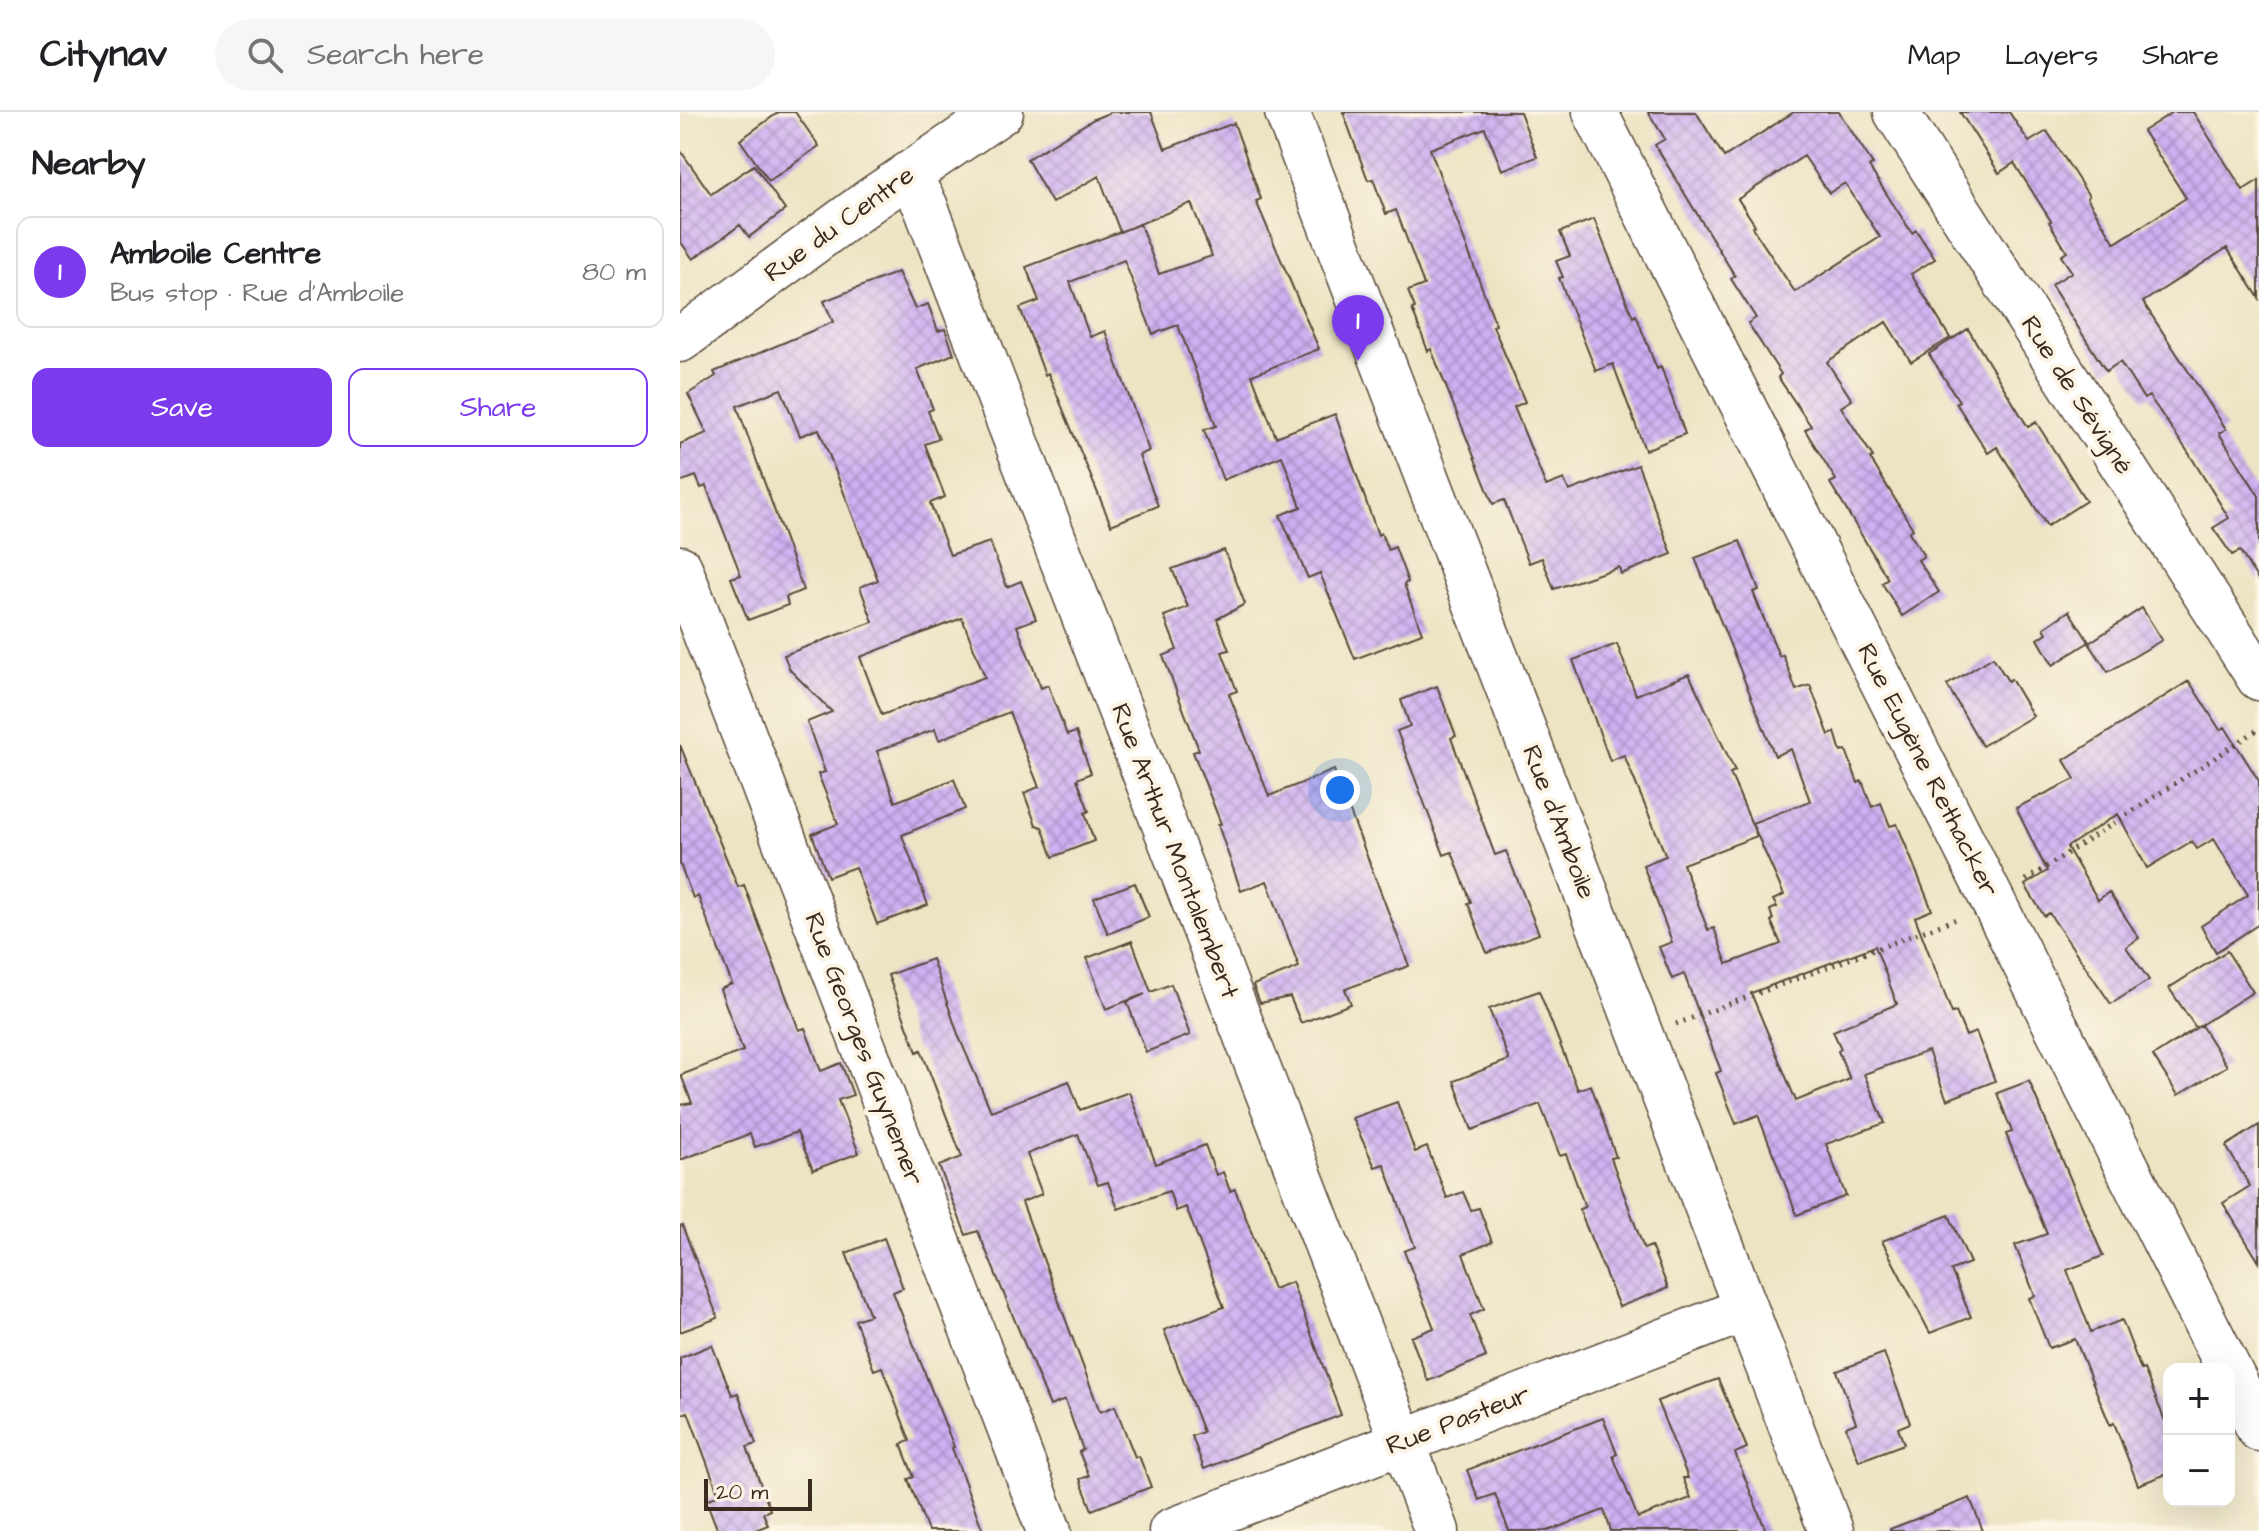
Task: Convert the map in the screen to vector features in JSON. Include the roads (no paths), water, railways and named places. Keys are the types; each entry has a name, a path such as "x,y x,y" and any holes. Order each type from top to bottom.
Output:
{"street":[{"name":"Rue du Centre","path":"680,340 908,174 1001,112"},
{"name":"Rue d'Amboile","path":"1287,112 1831,1531"},
{"name":"Rue Eugène Rethacker","path":"1595,112 2259,1429"},
{"name":"Rue de Sévigné","path":"1896,112 2259,678"},
{"name":"Rue Arthur Montalembert","path":"908,174 936,235 1437,1531"},
{"name":"Rue Georges Guynemer","path":"680,568 1049,1531"},
{"name":"Rue Pasteur","path":"1171,1531 1744,1310"}],"place":[{"name":"Amboile Centre","path":"1358,361"}]}
